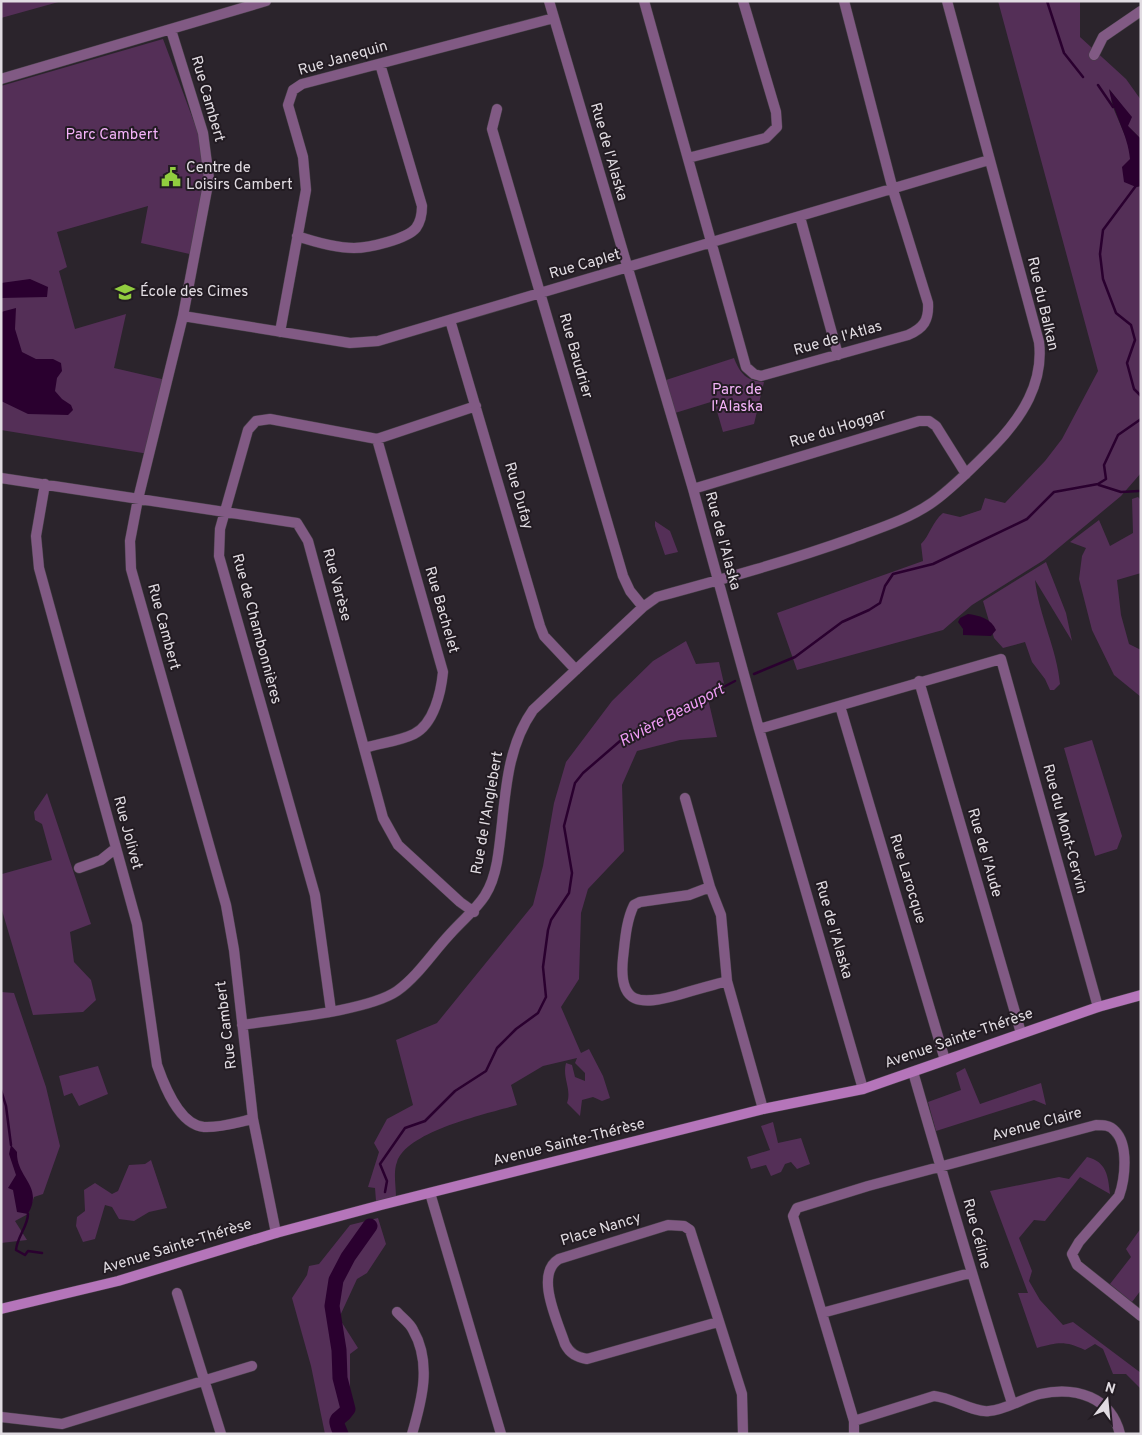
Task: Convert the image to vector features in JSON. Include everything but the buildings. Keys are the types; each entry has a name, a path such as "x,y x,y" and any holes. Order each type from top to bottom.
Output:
{"street":[{"path":"1,79 266,1"},
{"name":"Rue de l'Alaska","path":"549,1 626,269 693,488 759,729 863,1089"},
{"name":"Rue de l'Atlas","path":"644,1 710,244 746,367 754,374 761,376 908,335 920,330 926,322 928,303 893,190 844,1"},
{"path":"688,158 766,138 777,127 776,112 744,1"},
{"name":"Rue du Balkan","path":"717,580 818,551 902,518 932,502 966,474 1009,430 1025,407 1039,374 1041,360 1039,342 947,1"},
{"path":"1094,55 1103,37 1141,11"},
{"name":"Rue Janequin","path":"280,332 306,190 306,174 291,116 289,98 293,90 302,84 554,18"},
{"name":"Rue Cambert","path":"171,30 203,133 209,179 183,316 138,499 130,541 131,569 226,905 254,1119 276,1233"},
{"path":"297,236 323,244 353,248 368,246 410,234 421,220 422,206 380,64"},
{"name":"Rue Baudrier","path":"497,109 492,129 542,293 623,576 630,591 643,607"},
{"name":"Rue Caplet","path":"183,316 350,342 378,341 989,160"},
{"path":"800,217 838,355"},
{"name":"Rue Dufay","path":"450,320 540,626 544,636 576,670"},
{"name":"Rue de Chambonnières","path":"331,1011 315,895 220,556 218,540 224,513 248,430 256,421 270,419 377,439 476,406"},
{"name":"Rue du Hoggar","path":"693,488 919,421 929,421 936,426 966,474"},
{"name":"Rue Bachelet","path":"365,748 413,734 423,728 433,712 442,683 442,672 377,439"},
{"name":"Rue Varèse","path":"1,478 297,523 304,530 383,818 390,834 398,845 460,902 474,912"},
{"name":"Rue Jolivet","path":"46,484 36,536 39,568 137,924 157,1065 162,1078 189,1122 202,1127 221,1126 254,1119"},
{"name":"Rue de l'Anglebert","path":"242,1025 331,1011 382,998 396,991 452,932 474,912 485,898 494,876 509,766 515,742 533,710 643,607 657,597 717,580"},
{"name":"Rue du Mont-Cervin","path":"919,681 1001,659 1098,1007"},
{"path":"759,729 919,681"},
{"name":"Rue de l'Aude","path":"919,681 1021,1033"},
{"name":"Rue Larocque","path":"840,706 945,1060"},
{"path":"685,798 710,887 721,915 727,981 764,1109"},
{"path":"79,868 102,860 116,848"},
{"path":"710,887 689,895 640,902 634,905 625,940 622,969 623,984 628,993 634,998 651,1002 727,981"},
{"name":"Avenue Sainte-Thérèse","path":"1,1309 118,1281 276,1233 430,1193 764,1109 863,1089 1021,1033 1098,1007 1141,995"},
{"name":"Rue Céline","path":"913,1072 942,1166 970,1273 1012,1403"},
{"name":"Avenue Claire","path":"822,1313 793,1216 797,1208 942,1166 1096,1125 1108,1126 1115,1131 1122,1148 1124,1171 1122,1189 1119,1196 1078,1242 1072,1254 1077,1265 1141,1316"},
{"path":"430,1193 500,1434"},
{"name":"Place Nancy","path":"718,1322 588,1358 580,1358 568,1351 564,1344 547,1287 549,1268 559,1259 668,1226 684,1226 690,1230 742,1394 743,1434"},
{"path":"854,1434 854,1422 822,1313 970,1273"},
{"path":"177,1293 221,1434"},
{"path":"397,1312 413,1329 424,1367 423,1389 412,1434"},
{"path":"1,1417 64,1429 203,1380 252,1366"},
{"path":"854,1422 934,1396 946,1398 987,1412 1041,1394 1057,1392 1086,1396 1108,1408 1116,1418 1120,1434"}],"green space":[{"path":"1,1 62,1 1,18"},
{"path":"998,1 1080,1 1080,37 1126,79 1141,100 1141,139 1128,126 1120,103 1110,90 1112,105 1129,145 1136,187 1141,186 1141,473 1121,496 1044,560 972,605 943,630 797,670 777,613 923,561 921,544 936,520 943,513 960,517 981,510 985,498 1005,503 1045,461 1062,439 1098,371"},
{"name":"Parc Cambert","path":"163,39 203,146 207,174 194,255 141,243 148,206 57,232 67,267 59,271 75,329 126,314 114,368 166,380 149,454 1,430 1,86"},
{"name":"Parc de l'Alaska","path":"734,358 745,376 764,382 754,424 723,432 714,401 675,413 666,380"},
{"path":"1138,497 1141,500 1141,573 1117,580 1121,615 1129,644 1141,650 1141,697 1114,675 1092,630 1079,579 1082,556 1086,548 1070,542 1099,520 1110,546 1133,533 1132,499"},
{"path":"655,521 670,531 678,552 665,555"},
{"path":"1046,562 1066,613 1072,641 1035,580 1040,607 1058,671 1060,684 1054,690 1050,690 1045,679 1032,662 1025,642 1003,648 994,638 983,601"},
{"path":"686,641 696,664 719,662 725,688 708,699 717,737 680,740 637,751 622,785 624,851 588,889 581,913 579,979 561,1007 581,1053 589,1049 603,1076 610,1098 602,1101 593,1097 582,1100 580,1116 567,1103 568,1093 565,1074 566,1063 572,1065 575,1077 585,1081 585,1073 575,1063 577,1058 543,1066 511,1085 517,1105 449,1125 416,1141 404,1151 397,1162 395,1175 396,1197 376,1201 375,1188 368,1187 379,1152 374,1143 387,1119 413,1105 396,1040 437,1023 533,905 543,866 554,803 566,762 612,701 653,661"},
{"path":"1092,740 1122,836 1117,849 1095,856 1064,748"},
{"path":"47,793 91,924 70,932 74,962 91,980 96,1000 83,1012 33,1015 1,907 1,871 2,874 52,860 42,824 35,820 34,812"},
{"path":"1,992 14,993 46,1087 60,1146 43,1194 34,1197 28,1214 15,1221 27,1240 1,1243"},
{"path":"98,1066 108,1094 79,1106 72,1093 64,1096 59,1076"},
{"path":"965,1068 980,1104 1041,1083 1046,1105 1034,1100 936,1131 928,1102 961,1090 956,1073"},
{"path":"773,1122 778,1143 801,1138 810,1164 797,1169 791,1162 785,1164 781,1172 771,1176 766,1165 751,1169 747,1157 770,1150 761,1126"},
{"path":"1087,1157 1094,1159 1103,1166 1110,1194 1080,1177 1045,1221 1034,1220 1019,1238 1032,1271 1029,1281 1040,1300 1063,1325 1073,1322 1141,1373 1141,1389 1126,1374 1113,1374 1103,1349 1095,1344 1085,1350 1062,1343 1037,1348 1018,1293 1028,1293 990,1191 1059,1177 1069,1179"},
{"path":"151,1160 167,1208 149,1212 134,1221 119,1219 112,1207 105,1205 95,1239 83,1242 76,1226 77,1217 85,1211 84,1190 95,1183 112,1194 118,1191 129,1165 145,1164"},
{"path":"378,1218 386,1244 367,1273 357,1279 339,1318 358,1348 350,1354 350,1408 340,1427 344,1434 325,1434 311,1366 292,1298 307,1275 309,1266 319,1264 350,1225"},
{"path":"1141,1228 1141,1290 1132,1302 1110,1284 1131,1257 1126,1249"}],"shaded area":[{"path":"1109,89 1132,117 1128,126 1141,139 1141,186 1136,187 1124,182 1122,167 1130,159 1129,150"},
{"path":"30,279 48,287 47,297 1,298 1,283"},
{"path":"16,308 15,329 22,352 36,359 53,359 61,363 62,371 57,378 55,391 71,405 73,410 68,415 28,414 1,401 1,312"},
{"path":"968,614 988,620 996,630 991,636 963,635 963,629 958,622 960,618"},
{"path":"11,1145 17,1152 18,1161 33,1196 28,1214 17,1212 13,1190 8,1188 16,1175 9,1154"}],"waterway":[{"name":"Rivière Beauport","path":"1047,1 1064,53 1083,77"},
{"name":"Rivière Beauport","path":"1098,85 1113,107"},
{"name":"Rivière Beauport","path":"1141,179 1103,230 1100,254 1103,279 1116,313 1131,325 1135,340 1127,363 1134,389 1141,396"},
{"name":"Rivière Beauport","path":"754,674 795,657 842,622 880,603 885,586 893,574 933,564 1027,519 1054,492 1098,484 1106,479 1104,465 1118,435 1141,419"},
{"path":"1099,485 1121,492 1139,491"},
{"name":"Rivière Beauport","path":"385,1192 387,1181 380,1164 405,1128 425,1121 455,1091 486,1071 497,1048 516,1029 538,1013 546,997 543,967 548,930 551,920 569,893 572,873 564,826 575,783 583,773 620,741 735,681"},
{"path":"1,1090 6,1106 11,1145"},
{"path":"28,1214 16,1250 25,1255 28,1251 42,1253"},
{"name":"Rivière Beauport","path":"341,1434 337,1421 348,1409 340,1378 339,1350 332,1306 336,1280 348,1257 370,1226"}],"place":[{"name":"Centre de Loisirs Cambert","path":"171,177"},
{"name":"École des Cimes","path":"125,292"}]}
